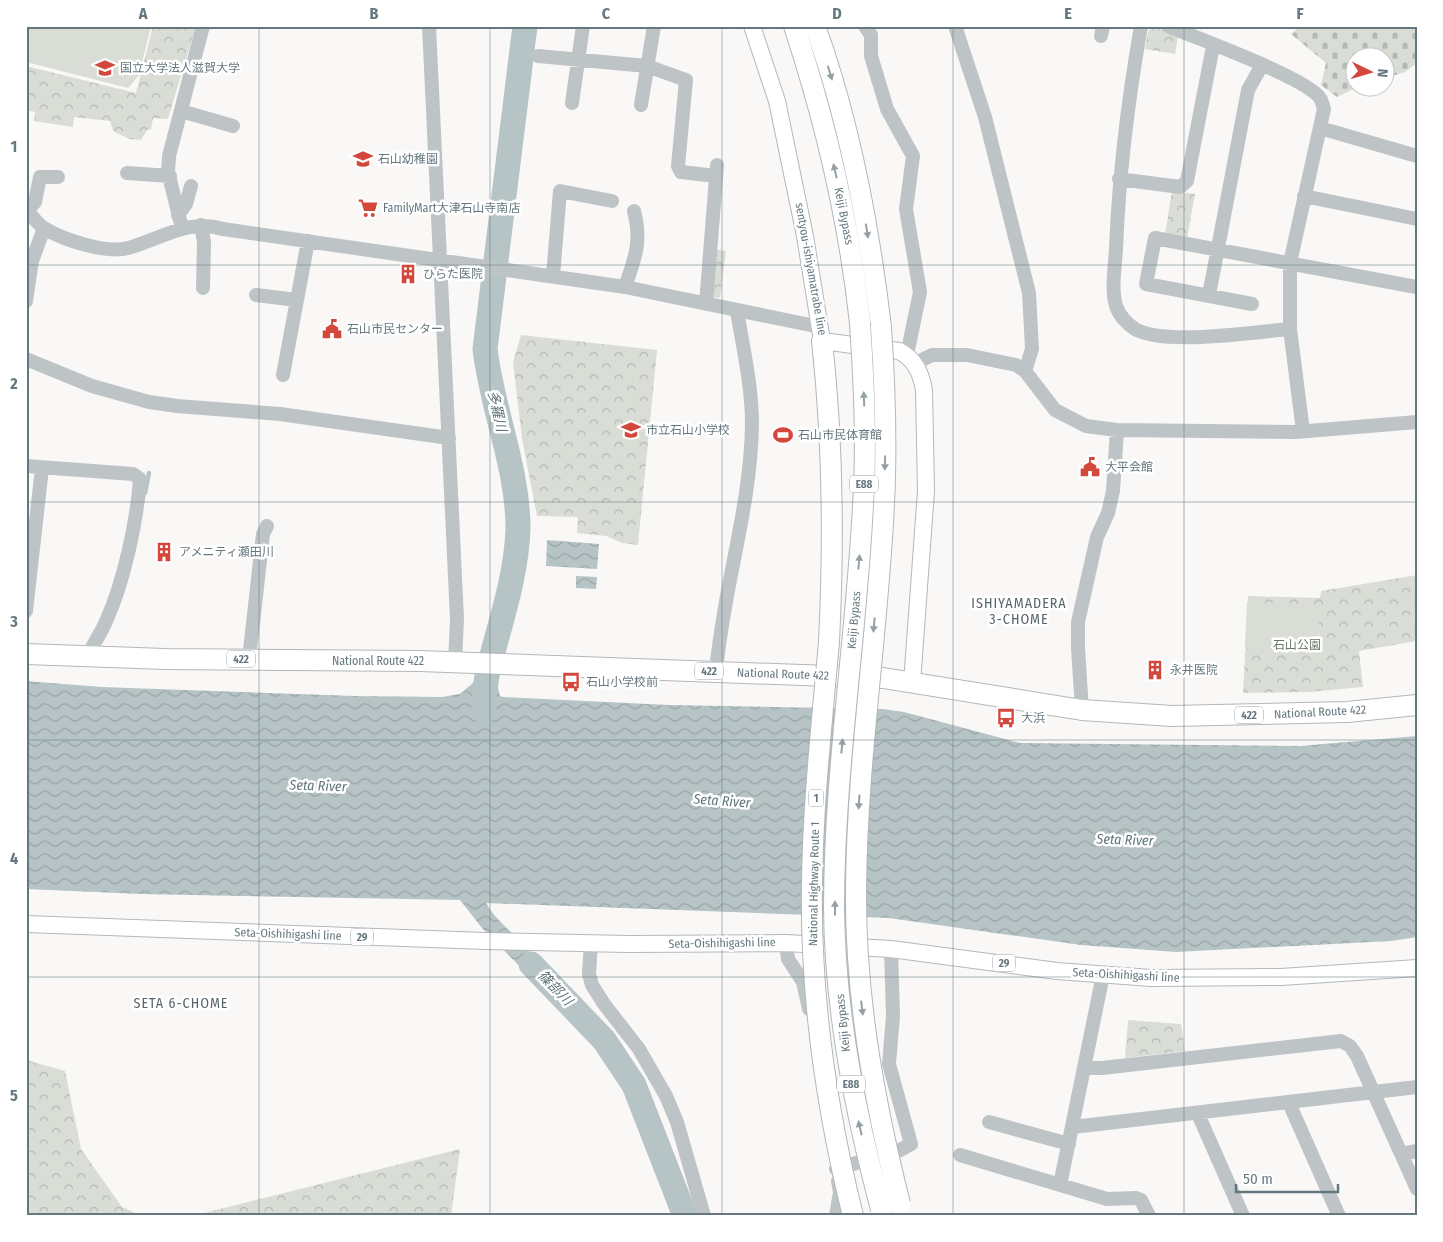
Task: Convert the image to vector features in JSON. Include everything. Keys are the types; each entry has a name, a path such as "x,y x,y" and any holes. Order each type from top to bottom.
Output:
{"highway":[{"name":"Keiji Bypass","path":"794,26 822,114 841,193 854,268 860,322 865,421 863,504 836,828 834,910 841,1006 849,1072 858,1121 882,1212"},
{"name":"Keiji Bypass","path":"815,26 848,134 863,205 881,327 884,381 884,503 858,816 856,891 860,988 866,1045 886,1147 902,1210"},
{"name":"National Highway Route 1","path":"821,334 830,428 832,535 829,642 813,843 813,954 827,1087 842,1169 854,1216"},
{"name":"National Route 422","path":"26,654 87,657 455,662 883,678 1082,710 1172,716 1347,712 1417,705"}],"main road":[{"name":"sentyou-ishiyamatrabe line","path":"752,26 777,101 805,236 821,334 889,349 911,359"},
{"path":"911,359 921,376 924,390 926,492 912,683"},
{"name":"Seta-Oishihigashi line","path":"26,924 486,941 786,943 891,949 1103,976 1176,979 1416,973"}],"street":[{"path":"180,222 170,176 169,156 203,26"},
{"path":"429,26 457,619 455,662"},
{"path":"572,103 582,26"},
{"path":"641,105 654,26"},
{"path":"865,26 870,35 871,56 887,109 913,156 906,209 920,292 911,359 932,355 967,355 1016,365 1025,371 1055,410 1086,426 1116,430 1303,431 1417,422"},
{"path":"955,26 985,117 1029,293 1032,349 1025,371"},
{"path":"1141,26 1119,179 1114,287 1116,306 1124,320 1136,329 1161,336 1208,336 1290,329"},
{"path":"1168,26 1262,65 1311,90 1320,98 1324,109 1290,263 1290,329 1303,431"},
{"path":"1119,179 1180,186 1187,181 1213,46"},
{"path":"538,56 647,66 686,80 678,166 681,172 717,171 706,304"},
{"path":"1209,295 1248,90 1262,65"},
{"path":"181,111 233,126"},
{"path":"1320,128 1417,156"},
{"path":"127,173 170,176"},
{"path":"58,177 40,177 35,202 27,209 44,228 87,245 116,249 127,248 180,222 625,287 737,310 821,334"},
{"path":"180,222 191,186"},
{"path":"553,276 560,191 612,201"},
{"path":"1304,196 1417,219"},
{"path":"625,287 636,256 639,230 634,211"},
{"path":"201,225 204,242 203,288"},
{"path":"26,301 32,261 44,228"},
{"path":"1252,304 1146,284 1155,238 1416,287"},
{"path":"283,375 308,241"},
{"path":"256,295 297,300"},
{"path":"716,672 720,626 743,515 752,423 737,310"},
{"path":"26,358 92,386 149,402 280,414 449,438"},
{"path":"1082,710 1078,622 1097,537 1108,513 1113,491 1116,430"},
{"path":"26,466 133,474 140,479 139,498 117,594 107,620 87,657"},
{"path":"26,611 42,468"},
{"path":"249,659 264,534 267,526"},
{"path":"591,943 589,974 592,985 604,1004 639,1049 666,1096 677,1122 704,1216"},
{"path":"786,943 788,959 804,982 809,1005 818,1085 840,1192 836,1216"},
{"path":"836,1169 900,1150 910,1144 889,1064 893,1016 891,949"},
{"path":"1060,1185 1103,976"},
{"path":"1084,1068 1102,1068 1341,1042 1350,1046 1357,1056 1417,1189"},
{"path":"1073,1127 1374,1094 1417,1087"},
{"path":"1289,1103 1339,1216"},
{"path":"1198,1114 1242,1216"},
{"path":"989,1122 1069,1144"},
{"path":"1402,1154 1417,1151"},
{"path":"960,1155 1107,1199 1136,1198 1141,1200 1149,1216"}],"green space":[{"path":"26,26 151,26 139,75 128,88 26,62"},
{"path":"153,26 196,26 168,119 153,118 151,129 147,130 141,140 129,139 113,131 110,121 74,117 73,127 34,121 35,112 26,110 26,66 136,93"},
{"path":"1300,26 1417,26 1417,63 1405,72 1396,75 1396,48 1346,48 1346,93 1337,97 1321,85 1326,63 1291,34"},
{"path":"1154,27 1178,36 1175,54 1145,49 1148,31"},
{"path":"1172,191 1195,194 1187,238 1165,235"},
{"path":"712,249 726,251 720,298 713,297"},
{"path":"521,335 657,350 638,545 622,543 606,536 577,533 578,517 537,516 522,439 513,362"},
{"name":"石山公園","path":"1417,575 1417,641 1359,651 1363,687 1309,692 1243,693 1248,596 1320,598 1321,591"},
{"path":"1247,602 1319,605 1317,651 1245,648"},
{"path":"1128,1020 1181,1024 1185,1051 1125,1058"},
{"path":"26,1060 65,1071 81,1149 122,1207 142,1216 26,1216"},
{"path":"460,1149 451,1216 192,1216"}],"water":[{"path":"547,540 599,544 597,569 546,566"},
{"path":"576,576 597,577 596,589 576,588"},
{"name":"Seta River","path":"479,678 496,679 500,696 504,697 669,705 883,709 904,712 1020,743 1300,746 1417,736 1417,937 1391,941 1176,952 1081,945 889,918 486,903 494,915 560,983 547,994 482,928 460,900 141,894 26,889 26,681 102,687 355,696 442,697 460,694"}],"waterway":[{"name":"多羅川","path":"484,711 487,674 511,583 516,556 518,528 514,483 488,371 485,349 525,26"},
{"path":"145,493 149,473"},
{"name":"篠部川","path":"531,964 604,1040 634,1085 685,1216"}],"place":[{"name":"国立大学法人滋賀大学","path":"105,68"},
{"name":"石山幼稚園","path":"363,159"},
{"name":"FamilyMart大津石山寺南店","path":"368,208"},
{"name":"ひらた医院","path":"408,274"},
{"name":"石山市民センター","path":"332,329"},
{"name":"市立石山小学校","path":"631,430"},
{"name":"石山市民体育館","path":"783,435"},
{"name":"大平会館","path":"1090,467"},
{"name":"アメニティ瀬田川","path":"164,552"},
{"name":"永井医院","path":"1155,670"},
{"name":"石山小学校前","path":"571,682"},
{"name":"大浜","path":"1006,718"}],"district":[{"name":"ISHIYAMADERA 3-CHOME","path":"1019,612"},
{"name":"SETA 6-CHOME","path":"181,1003"}]}
